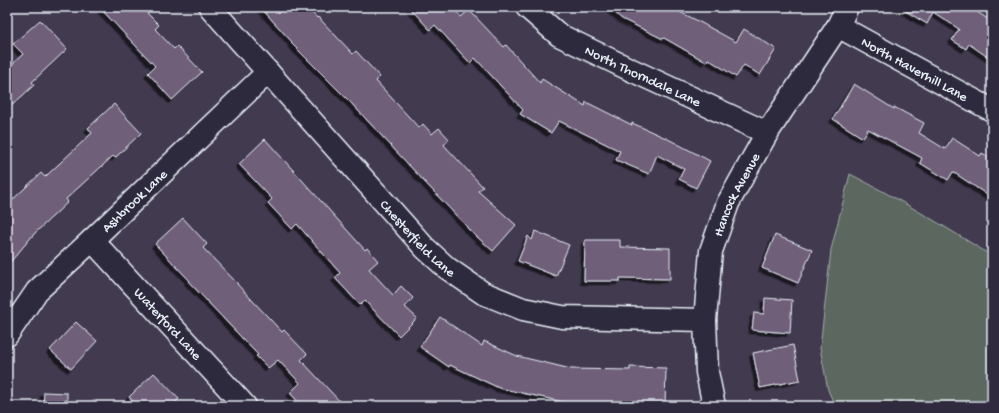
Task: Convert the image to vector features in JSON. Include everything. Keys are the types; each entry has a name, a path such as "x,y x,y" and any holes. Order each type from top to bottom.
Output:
{"street":[{"name":"Chesterfield Lane","path":"210,7 425,248 448,268 483,293 523,309 562,317 705,320"},
{"name":"North Thorndale Lane","path":"526,7 559,35 767,133"},
{"name":"Hancock Avenue","path":"714,406 707,372 705,320 711,251 728,203 767,133 838,26 847,7"},
{"name":"North Haverhill Lane","path":"838,26 960,94 992,110"},
{"name":"Ashbrook Lane","path":"7,335 37,291 268,72"},
{"name":"Waterford Lane","path":"92,240 245,406"}],"green space":[{"path":"850,174 957,234 992,256 992,406 835,406 828,390 820,348 831,250"}],"building":[{"path":"99,7 141,7 159,25 155,29 174,49 177,46 202,72 172,100 148,73 155,66"},
{"path":"260,7 307,7 353,54 356,51 380,77 376,81 419,128 423,124 432,134 439,128 449,139 444,145 483,187 478,191 516,225 493,251 467,228 352,104 291,43 292,42"},
{"path":"409,7 452,7 461,17 469,10 504,47 506,45 540,83 542,79 585,106 586,102 632,125 632,123 668,139 710,161 696,188 679,179 684,169 657,155 649,174 616,160 620,151 559,121 551,133 520,114 523,110 475,58 470,63 435,25 430,30"},
{"path":"608,7 670,7 736,42 744,29 776,49 760,75 744,65 736,77 708,59 706,62 664,38 663,39 622,19"},
{"path":"899,7 970,7 992,22 992,60 969,44 966,49 952,40 959,29 933,12 927,24"},
{"path":"40,20 67,49 32,82 34,85 7,110 7,69 23,54 13,44"},
{"path":"854,84 894,109 894,107 924,123 919,133 945,149 952,138 980,156 982,153 992,159 992,198 953,172 948,180 920,163 922,158 868,129 863,138 833,119"},
{"path":"114,104 141,133 115,158 113,156 66,199 68,202 34,234 7,266 7,205 41,173 45,177 92,133 88,128"},
{"path":"265,139 365,250 367,248 378,261 369,269 393,295 401,286 413,298 405,307 417,318 399,336 365,301 360,305 335,278 340,273 297,224 292,229 268,203 272,199 239,164"},
{"path":"183,218 207,244 203,248 282,332 284,330 307,354 301,360 344,406 302,406 290,393 300,383 278,360 268,368 256,356 258,355 155,244"},
{"path":"535,231 569,245 556,276 518,261 528,236 532,240"},
{"path":"775,235 812,250 798,283 762,268"},
{"path":"585,240 620,240 620,247 670,248 670,279 620,278 620,281 584,281"},
{"path":"765,298 792,300 790,333 752,330 754,313 764,314"},
{"path":"440,317 482,346 484,341 517,356 571,369 630,370 630,367 666,368 665,405 615,403 615,406 582,406 499,388 450,365 449,367 420,347"},
{"path":"76,322 97,341 71,369 50,350"},
{"path":"793,345 800,380 760,388 753,353"},
{"path":"154,373 179,399 171,406 137,406 129,397"},
{"path":"44,392 67,393 67,406 43,406"}]}
